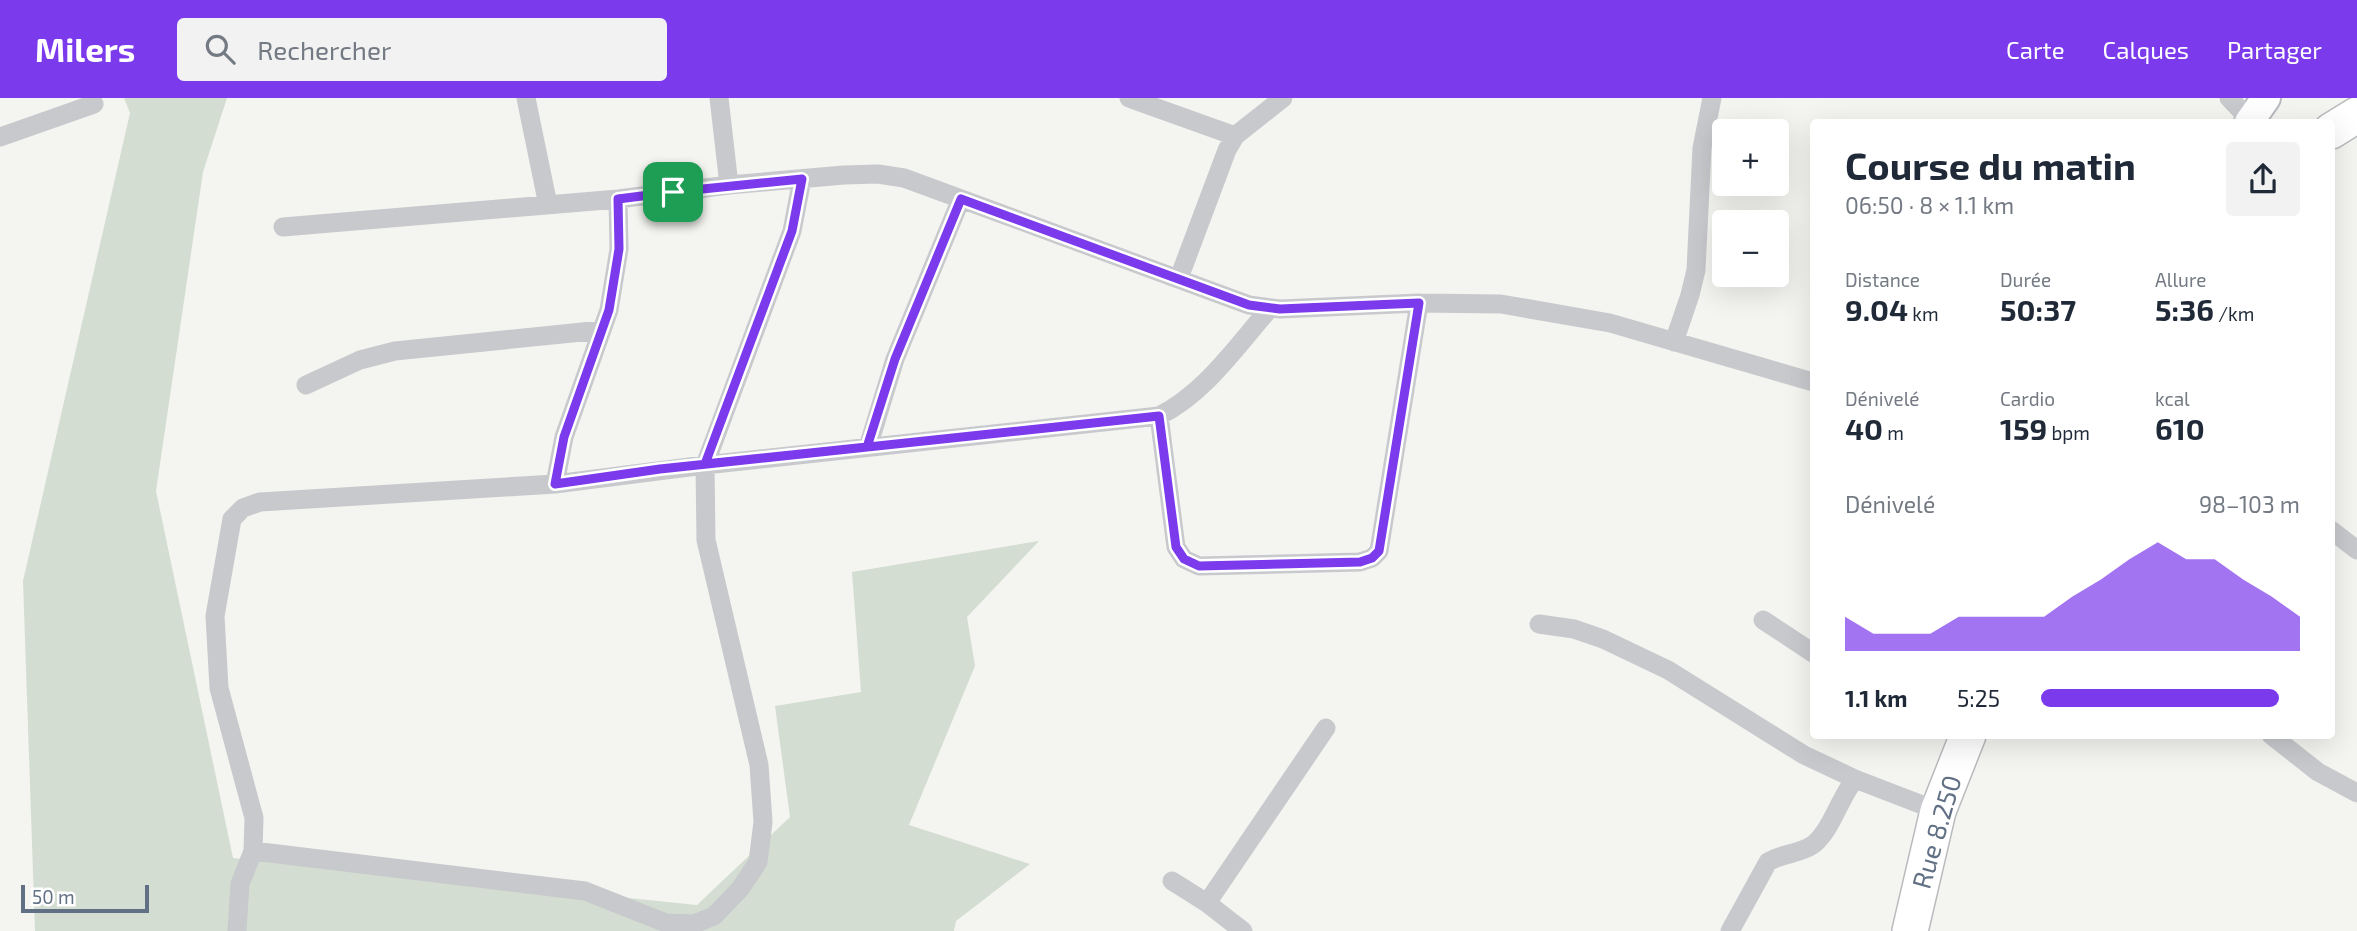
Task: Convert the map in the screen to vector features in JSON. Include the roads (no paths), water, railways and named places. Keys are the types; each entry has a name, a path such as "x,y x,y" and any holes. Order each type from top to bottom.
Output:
{"highway":[{"path":"2335,129 2357,115"},
{"name":"Rue 8.250","path":"1910,931 1938,811 1960,739"}],"street":[{"path":"526,98 548,205"},
{"path":"719,98 729,185"},
{"path":"1129,98 1235,136"},
{"path":"1179,278 1227,150 1235,136 1283,98"},
{"path":"1674,342 1696,270 1702,148 1712,98"},
{"path":"2229,98 2255,114"},
{"path":"0,137 94,104"},
{"path":"283,227 618,199 729,185 878,174 904,178 1249,305 1270,308 1419,303 1501,304 1610,323 1810,381"},
{"path":"253,851 585,891 666,923 694,924 714,916 740,889 758,862 763,822 759,765 706,540 705,464 792,231 802,179"},
{"path":"555,484 564,437 609,310 619,249 618,199"},
{"path":"867,447 895,359 961,199"},
{"path":"1159,416 1176,547 1184,559 1199,566 1360,562 1372,558 1379,551 1419,303"},
{"path":"237,931 240,884 253,851 254,818 219,688 215,616 232,519 243,508 260,502 555,484 705,464 1159,416 1176,408 1207,381 1270,308"},
{"path":"306,385 360,360 395,351 602,330"},
{"path":"2335,533 2357,550"},
{"path":"1763,620 1810,651"},
{"path":"1539,624 1574,629 1603,639 1657,665 1804,755 1855,779 1938,811"},
{"path":"1207,903 1326,728"},
{"path":"2275,739 2318,772 2357,793"},
{"path":"1730,931 1768,862 1814,844 1830,821 1844,792 1855,779"},
{"path":"1172,881 1207,903 1243,931"}]}
